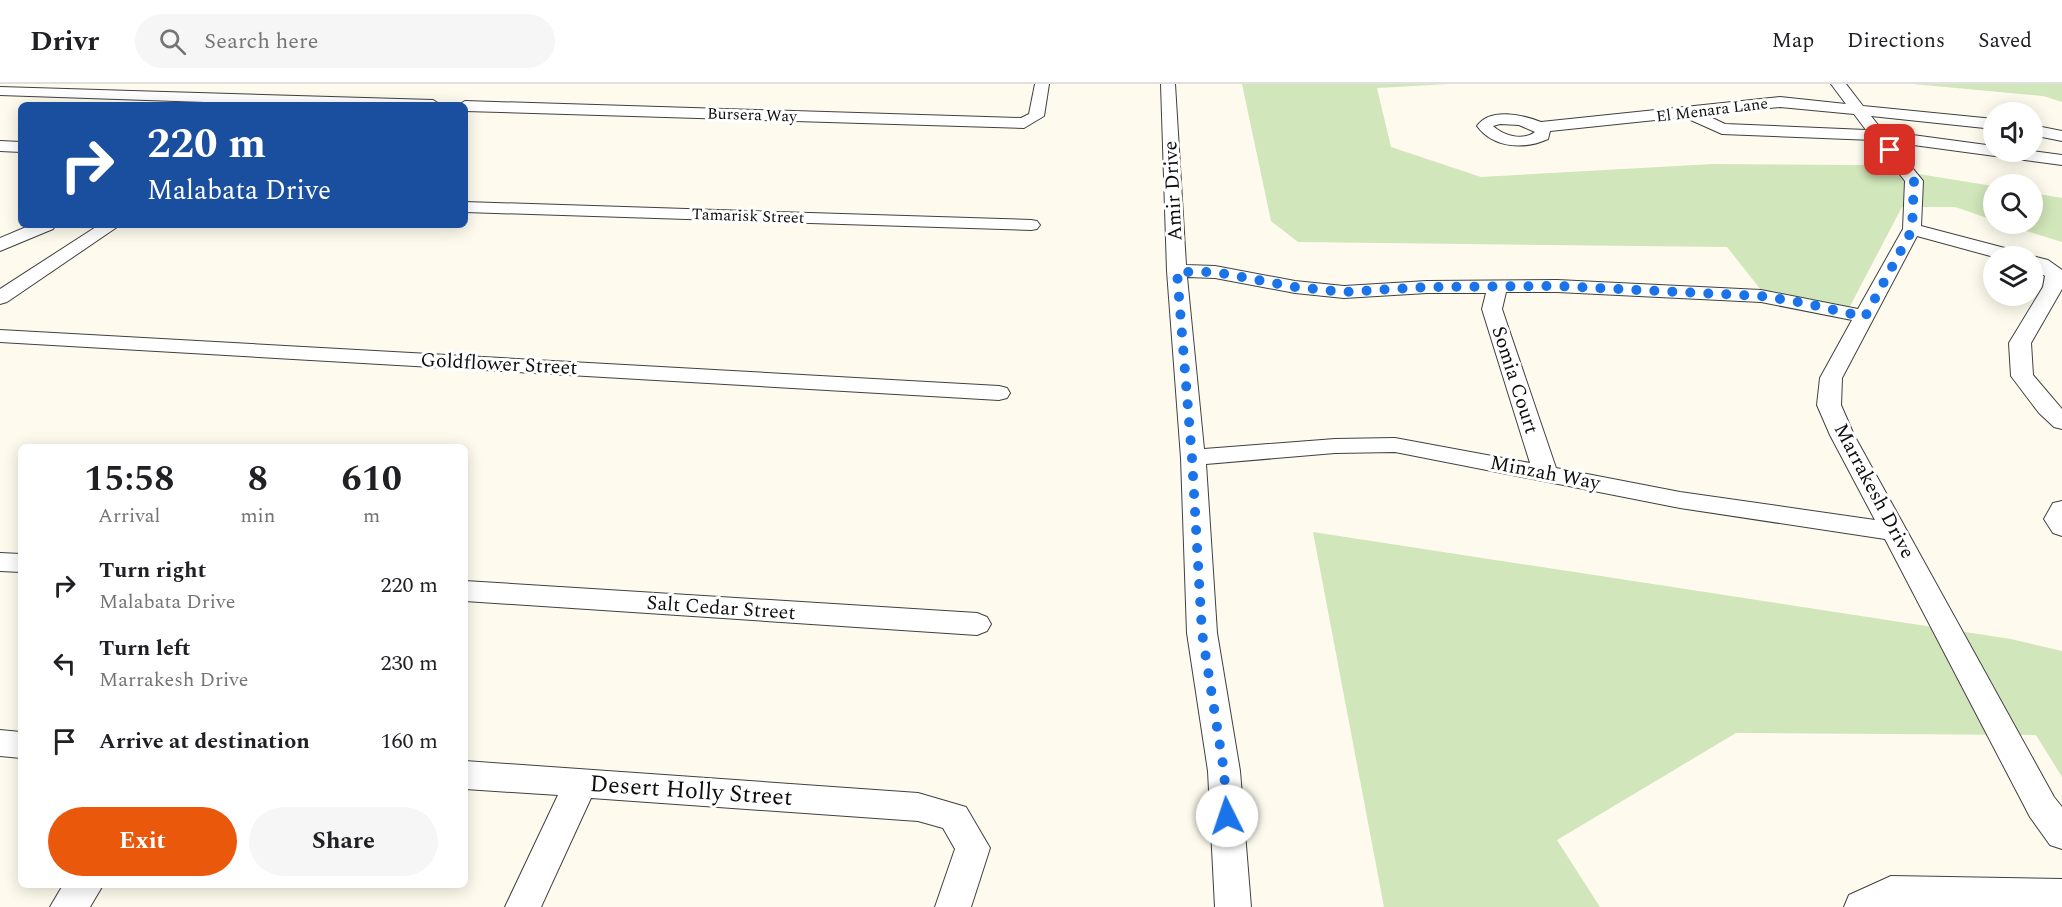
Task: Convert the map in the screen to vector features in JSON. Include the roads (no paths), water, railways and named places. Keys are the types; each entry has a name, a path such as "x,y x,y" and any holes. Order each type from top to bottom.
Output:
{"street":[{"path":"295,102 322,84"},
{"name":"Bursera Way","path":"468,106 1024,123 1036,116 1042,84"},
{"name":"Amir Drive","path":"1168,84 1177,272 1192,458 1202,633 1224,771 1233,907"},
{"name":"Marrakesh Drive","path":"1838,84 1914,181 1912,230 1832,378 1829,405 1842,435 2042,807 2062,834"},
{"path":"0,91 270,102"},
{"name":"El Menara Lane","path":"1539,127 1780,102 1983,123"},
{"path":"1689,113 1722,129 1879,135 1983,149"},
{"path":"2043,132 2062,136"},
{"path":"0,146 18,147"},
{"path":"2043,158 2062,160"},
{"name":"Tamarisk Street","path":"468,207 1031,225"},
{"path":"0,245 41,228"},
{"path":"0,298 106,228"},
{"path":"1912,230 1983,248"},
{"path":"2043,268 2055,274 2054,287 2043,305"},
{"path":"1177,272 1215,272 1295,287 1344,292 1557,286 1761,296 1865,317"},
{"name":"Somia Court","path":"1497,286 1492,309 1545,473"},
{"path":"2042,306 2020,343 2022,376 2047,408 2062,422"},
{"name":"Goldflower Street","path":"0,336 999,393"},
{"name":"Minzah Way","path":"1192,458 1335,446 1395,446 1680,500 1896,532"},
{"path":"2062,509 2057,519 2062,527"},
{"path":"0,562 18,563"},
{"name":"Salt Cedar Street","path":"468,591 976,624"},
{"path":"0,743 18,744"},
{"name":"Desert Holly Street","path":"468,775 918,807 954,817 973,848 953,907"},
{"path":"524,907 581,783"},
{"path":"68,907 83,888"},
{"path":"1862,907 1891,892 2062,895"}]}
